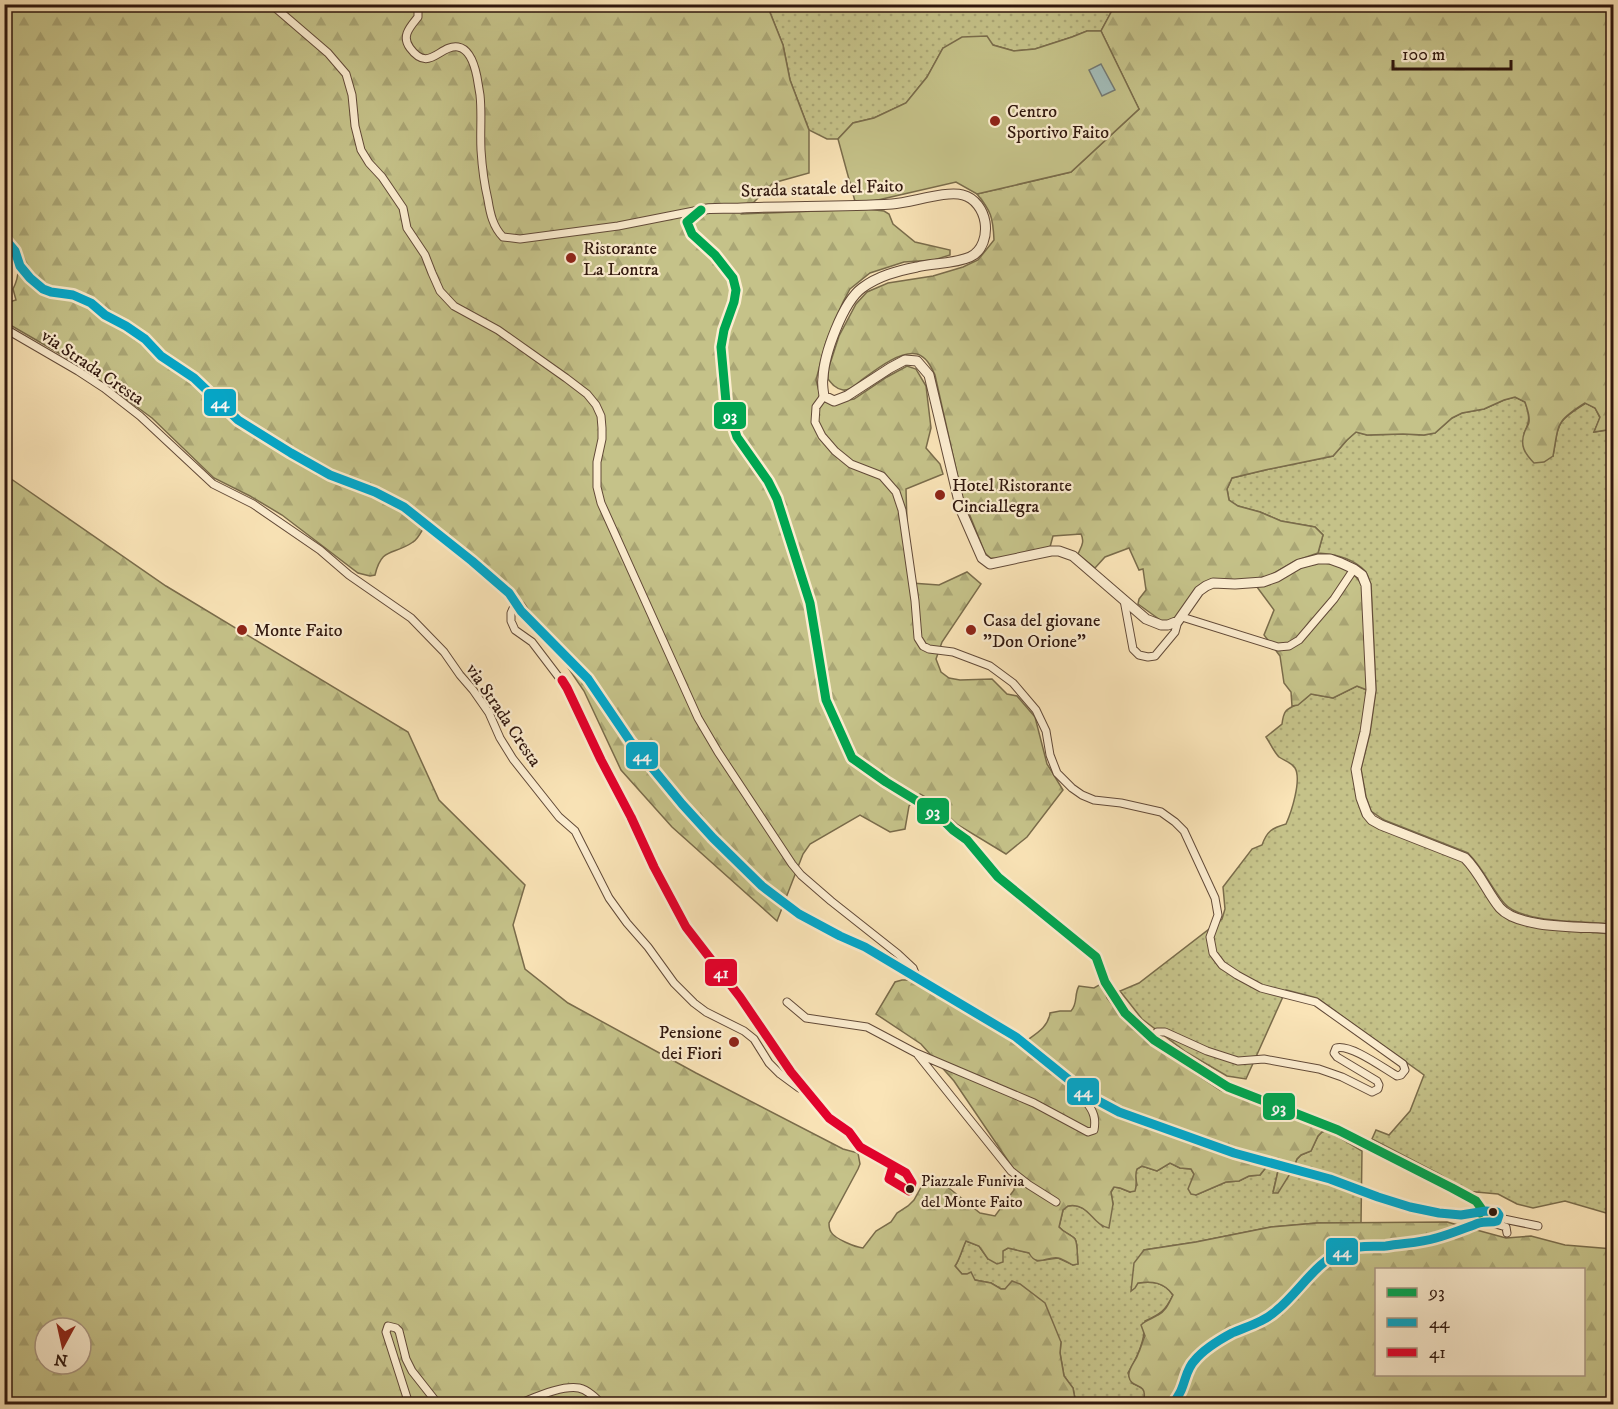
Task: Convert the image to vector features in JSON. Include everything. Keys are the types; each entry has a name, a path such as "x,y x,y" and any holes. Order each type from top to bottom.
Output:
{"street":[{"path":"271,4 328,53 346,74 352,95 355,126 361,150 403,208 407,228 425,255 440,291 454,306 498,330 587,394 596,405 601,416 602,428 597,471 597,487 601,503 698,718 718,752 801,875 831,902 898,954 913,968 917,978"},
{"path":"414,4 418,8 418,17 405,38 416,55 429,58 437,56 448,48 459,47 465,50 475,67 480,96 484,183 491,215 503,237 520,239 618,226 701,210"},
{"name":"Strada statale del Faito","path":"701,210 896,204 961,194 970,197 977,204 983,214 985,224 982,243 976,252 969,257 885,275 853,296 828,349 823,378 824,396"},
{"path":"701,210 687,222 689,227 692,234 715,255 733,278 735,290 734,302 724,330 721,347 726,402 737,437 768,480 777,499 810,603 826,700 852,758 935,812 967,840 998,877 1096,957 1105,982 1125,1013 1154,1040 1228,1087 1338,1130 1452,1188 1476,1202 1481,1208 1478,1213"},
{"path":"4,238 15,251 20,266 43,289 74,296 91,303 105,315 145,339 161,356 194,378 238,420 330,475 375,492 410,511 505,589 539,631 588,679 630,741 682,804 762,886 799,914 865,947 1016,1037 1089,1096 1119,1112 1234,1153 1330,1179 1378,1197 1439,1213 1461,1215 1492,1211 1497,1212 1499,1218"},
{"name":"via Strada Cresta","path":"4,328 104,388 140,416 213,484 253,504 320,550 349,575 411,618 444,652 489,713 500,738 513,759 559,817 575,831 609,898 674,983 706,1012 744,1031 754,1039 769,1063 780,1074 799,1088 805,1089"},
{"path":"1154,1040 1157,1032 1165,1032 1207,1051 1238,1061 1263,1059 1319,1069 1342,1077 1372,1092 1378,1089 1377,1081 1336,1056 1334,1053 1336,1048 1343,1047 1397,1076 1405,1070 1403,1064 1316,1002 1261,988 1222,964 1213,953 1210,937 1218,915 1215,898 1184,831 1161,812 1121,803 1094,800 1072,788 1057,772 1050,756 1046,731 1036,710 1013,683 990,666 953,652 923,646 918,638 902,510 896,492 882,476 851,464 835,451 822,436 815,422 816,407 824,396 834,401 847,396 905,360 917,361 929,375 961,510 982,558 990,564 1059,550 1073,556 1146,619 1154,623 1168,626 1180,619 1278,647 1288,646 1299,640 1334,599 1354,569"},
{"path":"1124,600 1133,649 1139,655 1148,657 1155,656 1175,632 1180,619 1199,591 1206,585 1263,582 1299,564 1318,559 1330,559 1354,569 1362,575 1366,585 1368,612 1371,690 1365,732 1356,769 1366,814 1382,825 1466,858 1501,909 1514,916 1549,925 1614,929"},
{"path":"515,604 511,613 511,621 515,630 532,642 567,688 632,817 654,867 687,927 766,1033 791,1072 829,1118 849,1132 860,1147 894,1166"},
{"path":"787,1002 806,1018 867,1027 916,1053 1034,1103 1088,1132 1094,1130 1096,1121 1093,1110 1087,1103 1089,1096"},
{"path":"916,1053 1011,1171 1056,1202"},
{"path":"1492,1223 1499,1218 1538,1226"},
{"path":"1173,1404 1196,1358 1212,1345 1233,1333 1259,1323 1276,1311 1325,1262 1346,1250 1434,1239 1485,1221 1506,1227 1507,1233"},
{"path":"409,1404 386,1332 388,1326 399,1331 406,1359 412,1371 438,1404"},
{"path":"518,1404 552,1392 581,1388 603,1404"}],"green space":[{"path":"5,5 767,5 783,45 790,80 809,130 809,173 773,183 742,214 866,209 884,211 889,214 893,224 915,242 950,250 950,255 934,260 904,262 870,273 850,289 826,342 816,380 819,391 844,401 854,399 907,366 916,369 926,386 931,428 926,448 940,464 943,474 906,489 911,583 939,585 967,572 981,584 942,642 936,659 941,672 949,678 992,679 1007,694 1017,696 1035,717 1047,764 1063,790 1027,837 1006,854 958,825 931,800 920,794 909,806 905,829 890,832 860,815 810,844 803,854 777,921 672,827 621,770 584,691 524,603 424,527 413,542 385,556 375,575 358,573 282,515 214,478 152,418 126,399 69,359 5,322 5,303 16,300 13,289 18,268 8,234 5,231"},
{"path":"767,5 1115,5 1101,31 1087,31 1035,49 1014,51 993,45 943,48 927,77 906,103 874,118 853,123 838,139 827,139 809,130 790,80 783,45"},
{"path":"1115,5 1613,5 1613,429 1594,432 1600,417 1595,408 1585,403 1563,419 1556,436 1553,456 1544,462 1534,463 1523,445 1523,436 1529,423 1528,412 1525,402 1515,397 1484,409 1462,413 1452,418 1435,433 1367,435 1356,432 1333,456 1232,478 1227,489 1229,500 1238,506 1281,521 1315,527 1323,535 1318,553 1295,561 1269,576 1212,581 1175,619 1163,622 1138,604 1146,590 1143,569 1139,570 1129,548 1105,557 1095,568 1078,554 1083,542 1081,534 1053,536 1050,547 1000,559 990,558 985,553 962,496 935,375 926,360 917,354 902,355 845,390 838,389 831,383 828,379 828,370 839,336 856,304 867,292 888,283 933,276 978,260 994,240 990,215 977,194 1071,172 1139,109 1101,31"},
{"name":"Centro Sportivo Faito","path":"1087,31 1101,31 1139,109 1071,172 977,194 956,182 856,205 838,139 853,123 874,118 906,103 927,77 943,48 962,37 987,36 993,45 1014,51 1035,49"},
{"path":"1515,397 1525,402 1528,411 1529,418 1524,433 1553,456 1560,424 1586,403 1595,408 1600,418 1594,432 1613,429 1613,924 1539,918 1512,910 1504,903 1468,853 1384,820 1371,811 1361,769 1370,733 1376,690 1371,584 1368,575 1349,560 1318,553 1323,535 1315,527 1281,521 1238,506 1229,500 1227,489 1232,478 1333,456 1356,432 1367,435 1435,433 1452,418 1462,413 1484,409"},
{"path":"4,474 166,586 408,732 439,800 525,885 513,925 525,969 568,1003 696,1073 843,1149 858,1153 860,1164 858,1169 829,1223 833,1235 846,1242 863,1248 876,1231 891,1222 897,1213 914,1200 925,1180 934,1176 980,1213 995,1216 1014,1190 1015,1171 954,1081 921,1044 876,1014 895,982 902,980 910,980 1019,1044 1043,1027 1050,1013 1071,1011 1079,986 1094,988 1099,985 1104,988 1107,998 1126,1022 1145,1040 1220,1090 1327,1130 1318,1136 1311,1151 1297,1159 1278,1193 1273,1193 1278,1171 1277,1166 1272,1163 1260,1175 1226,1182 1196,1195 1191,1194 1188,1189 1194,1174 1191,1169 1180,1168 1170,1163 1157,1171 1142,1166 1136,1172 1135,1191 1130,1192 1114,1187 1111,1192 1113,1204 1109,1228 1098,1223 1081,1207 1068,1206 1063,1210 1059,1227 1075,1239 1078,1264 1073,1265 1058,1258 1039,1261 1029,1253 1008,1248 1003,1251 1003,1262 997,1264 988,1259 979,1246 966,1241 955,1266 962,1274 971,1272 975,1280 991,1283 1001,1289 1005,1289 1012,1281 1020,1284 1045,1303 1061,1342 1060,1353 1064,1376 1073,1388 1076,1404 5,1404"},
{"path":"1319,563 1344,568 1359,580 1362,586 1367,690 1357,686 1333,698 1311,694 1298,705 1292,706 1291,692 1284,683 1280,656 1264,635 1274,610 1257,587 1300,568"},
{"path":"1357,686 1367,690 1352,769 1357,799 1363,816 1370,823 1463,861 1470,868 1498,912 1548,929 1613,934 1613,1215 1565,1201 1533,1208 1517,1204 1498,1194 1465,1191 1441,1175 1372,1139 1376,1130 1389,1135 1410,1111 1424,1075 1317,998 1286,990 1246,1079 1227,1076 1186,1052 1142,1019 1120,991 1139,983 1222,919 1225,909 1223,887 1252,849 1262,845 1271,831 1286,824 1295,796 1297,773 1292,764 1277,755 1266,737 1282,724 1285,712 1311,694 1333,698"},
{"path":"1327,1130 1362,1151 1361,1223 1317,1223 1271,1227 1144,1250 1138,1283 1157,1283 1166,1287 1173,1295 1162,1311 1145,1321 1140,1348 1128,1373 1132,1383 1143,1390 1149,1404 1076,1404 1073,1388 1064,1376 1060,1353 1061,1342 1005,1289 975,1280 967,1274 962,1274 955,1266 966,1241 979,1246 988,1259 1008,1248 1030,1253 1037,1261 1058,1258 1073,1265 1078,1264 1075,1239 1059,1227 1063,1210 1068,1206 1079,1207 1088,1212 1103,1227 1113,1204 1111,1192 1114,1187 1130,1192 1137,1185 1135,1174 1142,1166 1157,1171 1170,1163 1180,1168 1191,1169 1194,1174 1196,1195 1226,1182 1260,1175 1272,1163 1277,1166 1278,1171 1273,1192 1293,1169 1297,1159 1311,1151 1318,1136"},
{"path":"1447,1222 1506,1238 1531,1236 1565,1245 1613,1249 1613,1404 1149,1404 1144,1398 1141,1387 1130,1381 1129,1371 1145,1336 1141,1325 1163,1311 1173,1295 1166,1287 1153,1282 1138,1283 1131,1291 1134,1263 1144,1250 1271,1227 1317,1223"}],"water":[{"path":"1101,64 1115,90 1102,96 1089,70"}],"transit line":[{"name":"93","path":"701,210 687,222 692,234 715,255 733,278 736,290 721,347 726,402 737,437 768,481 777,499 810,603 826,700 852,758 935,812 967,840 998,877 1096,957 1105,982 1125,1013 1154,1040 1228,1087 1338,1130 1452,1188 1476,1201 1481,1208 1480,1213"},
{"name":"44","path":"4,238 15,251 20,266 43,289 73,295 91,303 105,315 145,339 161,356 194,378 238,420 330,475 375,492 404,507 472,561 509,593 521,611 588,679 630,741 713,838 762,886 799,914 865,947 1016,1037 1089,1096 1119,1112 1234,1153 1330,1179 1410,1207 1461,1215 1486,1211 1497,1212 1499,1215 1497,1221 1479,1223 1430,1240 1386,1246 1355,1247 1335,1255 1325,1261 1272,1314 1232,1333 1203,1352 1190,1366 1173,1404"},
{"name":"41","path":"562,680 686,927 740,997 791,1072 829,1118 849,1132 860,1147 906,1173 912,1183 909,1191 889,1179 893,1166"}],"place":[{"name":"Centro Sportivo Faito","path":"995,121"},
{"name":"Ristorante La Lontra","path":"571,258"},
{"name":"Hotel Ristorante Cinciallegra","path":"940,495"},
{"name":"Monte Faito","path":"242,630"},
{"name":"Casa del giovane \"Don Orione\"","path":"971,630"},
{"name":"Pensione dei Fiori","path":"734,1042"},
{"name":"Piazzale Funivia del Monte Faito","path":"910,1189"}]}
